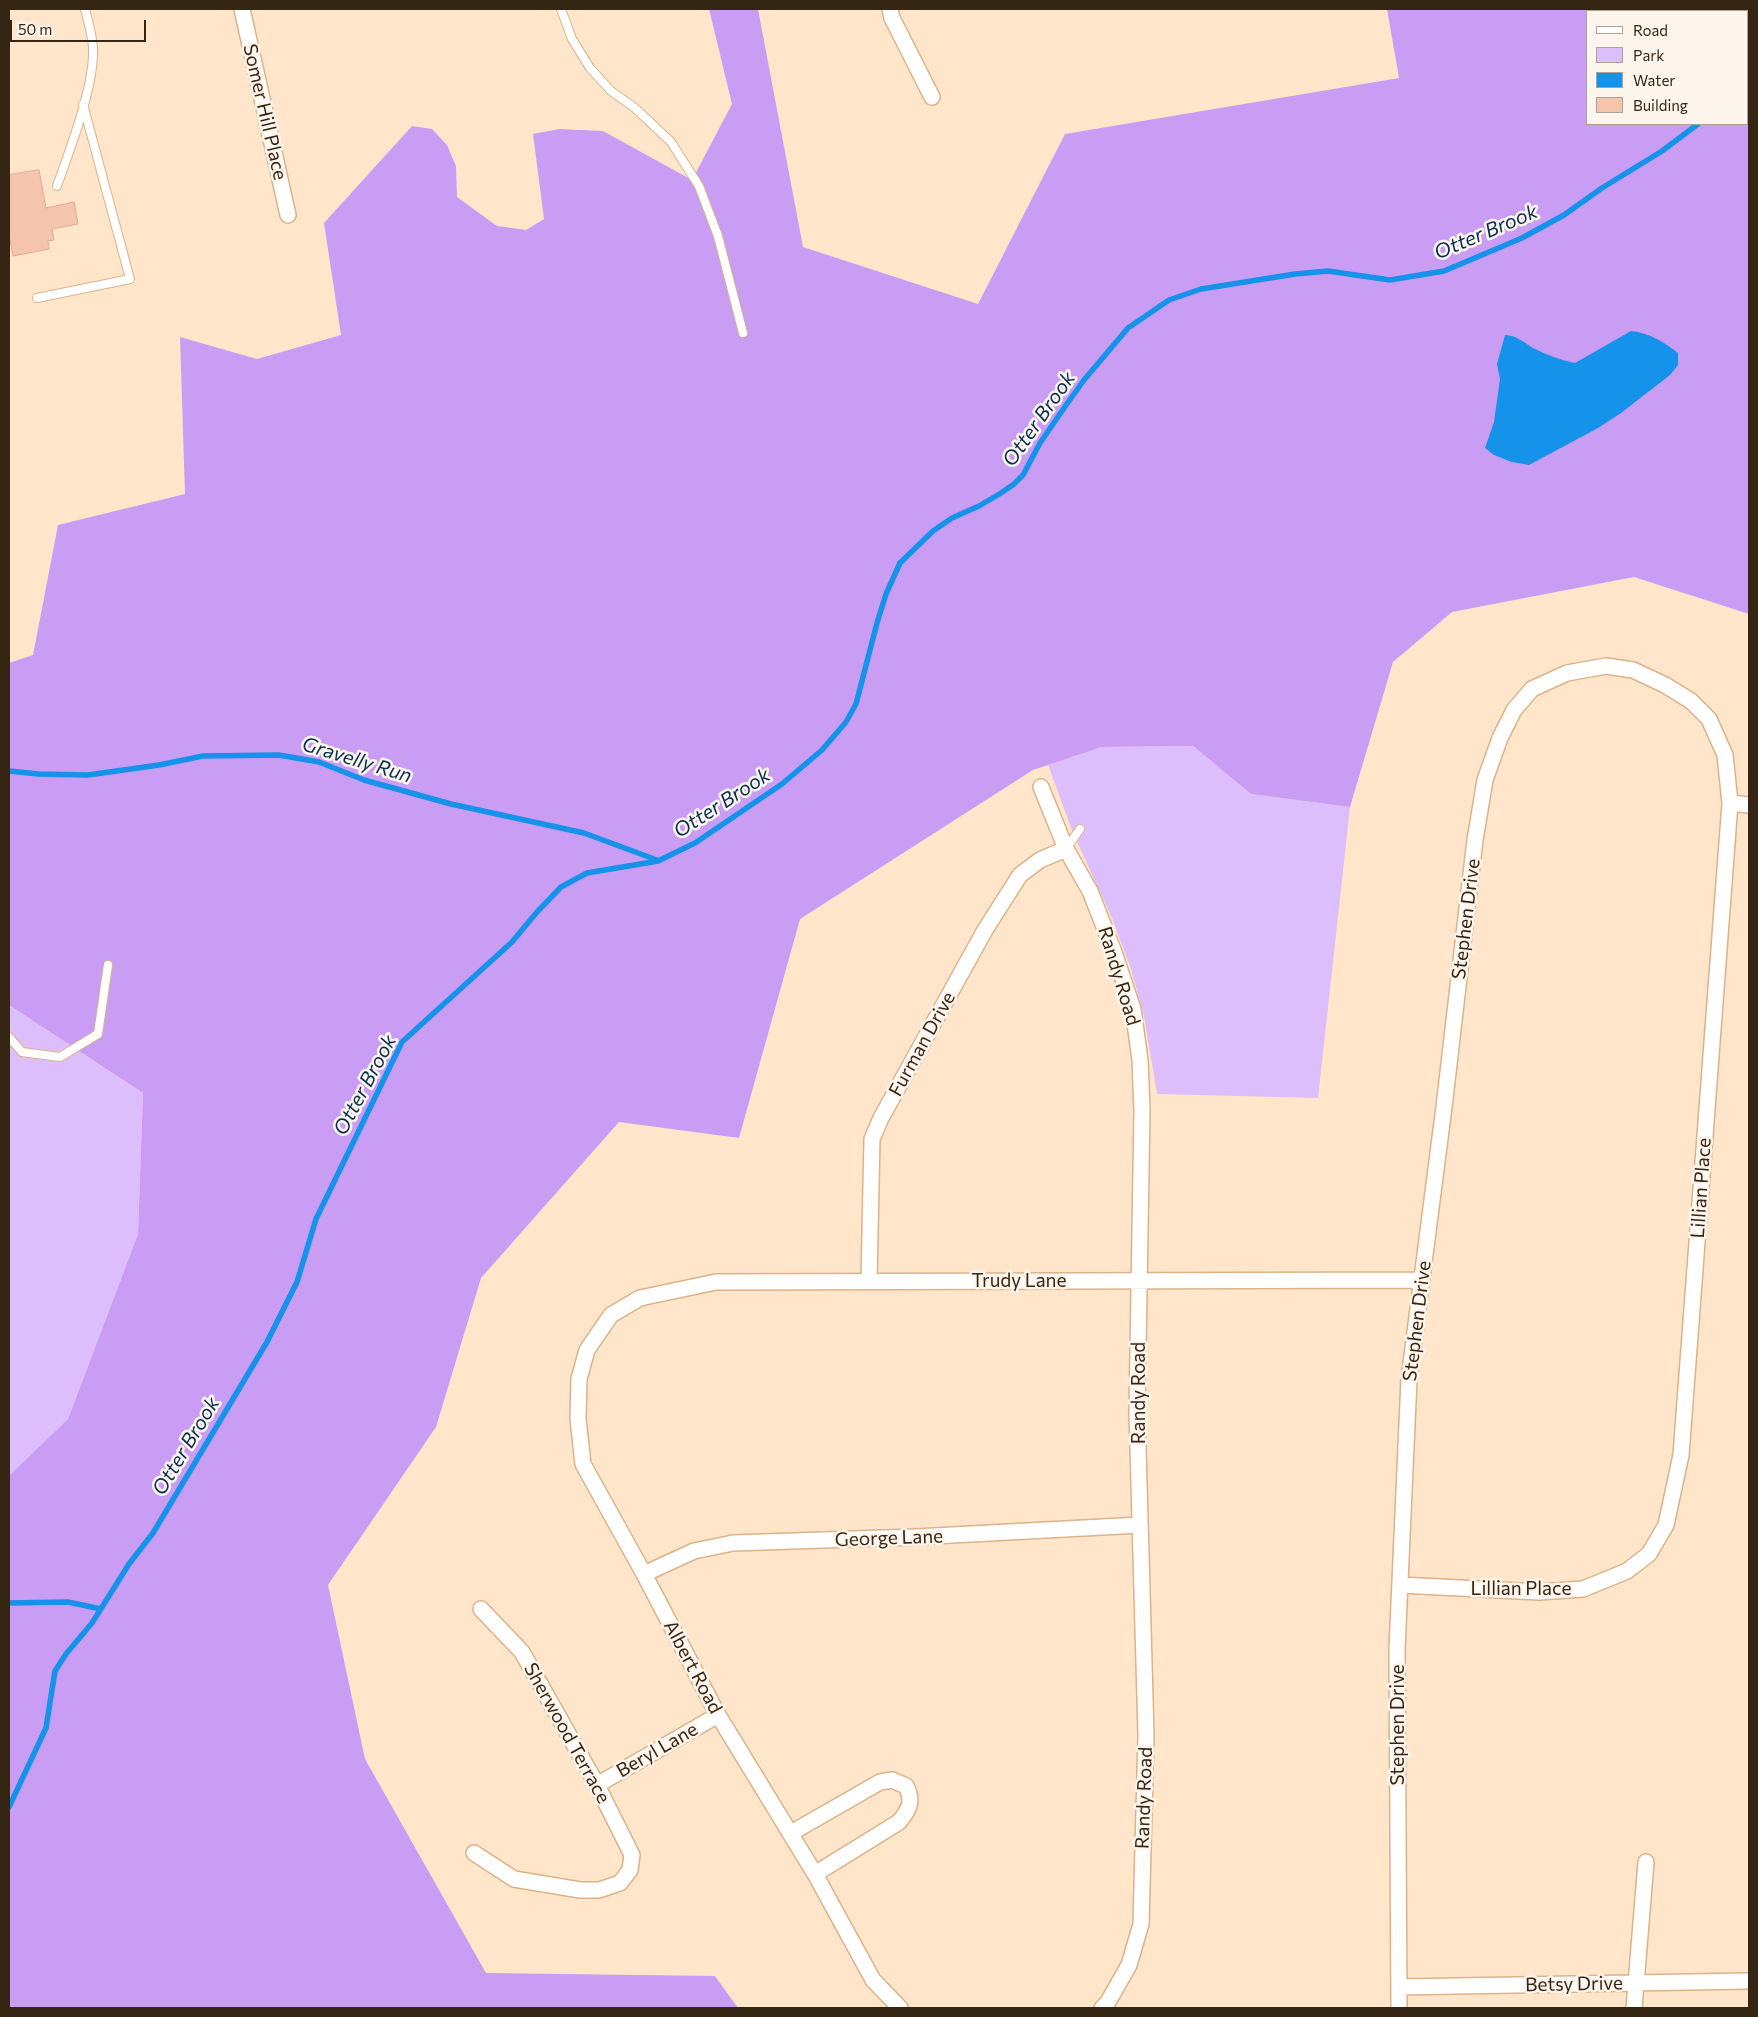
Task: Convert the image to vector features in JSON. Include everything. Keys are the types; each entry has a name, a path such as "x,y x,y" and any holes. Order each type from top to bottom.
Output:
{"street":[{"name":"Somer Hill Place","path":"242,9 288,215"},
{"path":"890,9 892,18 932,96"},
{"name":"Lillian Place","path":"1400,1585 1539,1592 1583,1589 1627,1571 1649,1554 1666,1525 1681,1455 1730,803 1725,755 1709,719 1691,701 1665,685 1633,670 1606,666 1568,673"},
{"name":"Stephen Drive","path":"1399,2008 1397,1649 1409,1379 1444,1107 1475,840 1485,780 1500,738 1514,710 1532,689 1568,673"},
{"name":"Randy Road","path":"1041,787 1066,849 1090,891 1114,952 1133,1010 1140,1060 1142,1110 1137,1411 1146,1735 1141,1924 1129,1965 1108,2002 1102,2008"},
{"path":"1730,803 1749,806"},
{"name":"Furman Drive","path":"869,1280 872,1139 881,1118 985,930 1020,875 1040,860 1066,849"},
{"name":"Trudy Lane","path":"621,1309 640,1298 716,1282 869,1280 1422,1280"},
{"name":"Albert Road","path":"621,1309 611,1315 587,1350 579,1379 579,1428 583,1464 644,1574 718,1715 815,1874 872,1980 900,2008"},
{"name":"George Lane","path":"644,1574 694,1551 733,1543 915,1537 1140,1525"},
{"name":"Sherwood Terrace","path":"474,1853 514,1880 580,1890 599,1890 620,1883 630,1870 632,1855 596,1784 522,1652 481,1609"},
{"name":"Beryl Lane","path":"596,1784 718,1715"},
{"path":"791,1833 880,1782 892,1780 906,1786 911,1796 909,1810 899,1822 815,1874"},
{"path":"1634,2008 1646,1862"},
{"name":"Betsy Drive","path":"1398,1987 1749,1981"}],"lane":[{"path":"57,186 91,75 93,47 85,9"},
{"path":"561,9 572,39 590,68 611,91 635,108 671,142 699,186 718,236 743,334"},
{"path":"37,298 130,278 83,104"},
{"path":"1066,849 1080,829"},
{"path":"9,1037 22,1052 60,1057 98,1034 108,964"}],"green space":[{"path":"1193,746 1251,794 1350,807 1318,1098 1157,1094 1144,1016 1131,969 1112,918 1073,833 1048,765 1102,747"},
{"path":"9,1005 143,1093 138,1234 68,1419 10,1476 9,1476"}],"shaded area":[{"path":"709,9 758,9 803,247 978,304 1065,134 1399,78 1387,9 1749,9 1749,614 1634,577 1452,612 1393,662 1350,807 1251,794 1193,746 1102,747 1033,770 800,919 739,1138 619,1122 481,1278 436,1427 328,1585 365,1759 486,1973 715,1976 738,2008 9,2008 9,1476 68,1419 138,1234 143,1093 9,1005 9,663 33,655 58,525 185,494 180,337 257,359 341,335 324,223 412,126 432,129 447,145 456,166 457,197 497,226 526,230 544,219 533,134 559,129 603,131 692,180 732,104"}],"water":[{"path":"1631,331 1656,339 1678,353 1678,365 1670,375 1621,413 1598,428 1529,465 1512,462 1494,455 1485,448 1494,422 1500,379 1497,364 1505,335 1517,338 1549,355 1575,363"}],"building":[{"path":"39,170 46,208 74,202 78,224 52,229 54,240 48,241 49,249 13,256 9,235 9,175"}],"waterway":[{"name":"Otter Brook","path":"9,1807 46,1728 55,1671 66,1654 92,1623 129,1564 153,1533 267,1342 297,1282 316,1219 402,1042 512,942 561,887 587,873 658,861 695,843 782,784 822,750 846,722 856,704 886,594 900,563 933,531 952,518 979,506 1001,493 1023,475 1040,443 1064,408 1084,380 1128,328 1169,300 1201,289 1295,274 1328,271 1390,280 1444,271 1522,238 1564,215 1602,188 1662,151 1697,125"},
{"name":"Gravelly Run","path":"9,771 38,774 88,775 159,765 203,756 279,755 319,762 364,780 451,804 584,833 657,860"},
{"path":"9,1603 68,1602 101,1609"}]}
